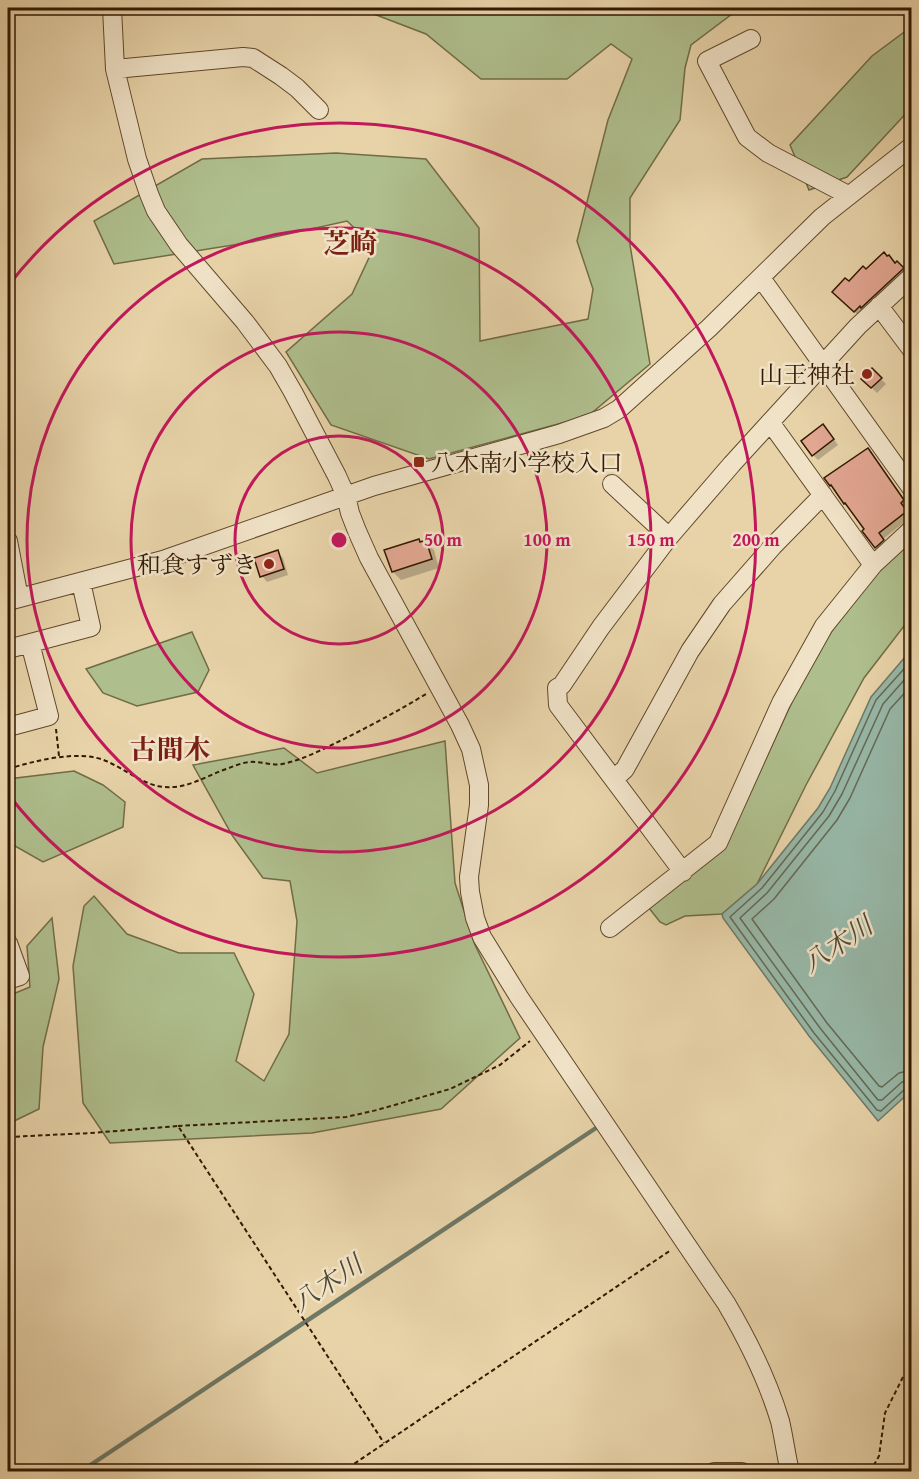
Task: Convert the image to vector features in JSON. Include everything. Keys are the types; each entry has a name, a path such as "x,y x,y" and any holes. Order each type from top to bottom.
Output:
{"street":[{"path":"112,8 115,69 137,159 156,211 178,245 245,322 278,366 337,476 369,558 471,749 479,785 479,805 469,877 475,918 482,937 542,1031 726,1303 747,1339 765,1379 780,1424 790,1472"},
{"path":"751,39 707,61 747,137 768,153 848,195"},
{"path":"115,69 253,58 297,88 319,110"},
{"path":"8,541 13,600 164,560 374,486 559,434 604,417 619,409 709,328 822,217 909,148"},
{"path":"683,872 558,705 557,688 562,686 601,627 669,537 858,326 912,276"},
{"path":"761,278 912,489"},
{"path":"879,306 912,350"},
{"path":"770,422 873,565"},
{"path":"612,484 669,537"},
{"path":"614,778 625,769 690,651 722,604 773,546 823,495"},
{"path":"610,928 718,843 782,703 824,626 873,565 912,529"},
{"path":"8,649 91,627 81,582"},
{"path":"8,727 49,716 30,643"},
{"path":"8,942 20,976 8,980"},
{"path":"714,1472 742,1472"}],"path":[{"path":"8,769 48,758 95,757 136,778 162,787 179,787 194,784 229,768 254,761 281,765 305,756 381,720 439,687"},
{"path":"49,716 55,723 59,757"},
{"path":"8,1137 91,1134 178,1126 346,1117 450,1089 500,1065 542,1031"},
{"path":"178,1126 384,1443"},
{"path":"342,1472 685,1241"},
{"path":"870,1472 879,1456 885,1413 903,1375 912,1366"}],"green space":[{"path":"358,8 740,8 691,45 685,68 680,120 630,198 630,245 650,364 588,416 429,459 331,425 286,352 352,294 374,247 347,221 252,242 114,264 94,221 202,159 336,153 426,159 479,228 480,341 588,319 593,289 577,241 608,120 632,59 611,44 567,79 481,79 426,34"},
{"path":"911,27 911,108 847,177 809,190 790,145 872,56"},
{"path":"911,538 911,617 864,678 806,785 757,884 722,914 685,916 666,925 660,922 649,908 726,845 819,648 870,581"},
{"path":"192,632 209,670 198,692 137,706 103,693 86,669"},
{"path":"445,741 455,883 475,945 520,1038 441,1109 312,1133 110,1143 83,1103 73,966 84,906 94,896 127,934 179,953 234,953 254,994 236,1061 264,1081 289,1034 297,921 290,881 263,878 232,835 193,765 284,748 317,773"},
{"path":"74,771 103,785 125,802 123,827 43,862 8,842 8,779"},
{"path":"52,918 59,979 43,1047 39,1109 8,1124 8,996 30,987 27,946"}],"water":[{"path":"911,650 911,1091 878,1121 809,1036 722,914 757,884 818,808 830,788 871,697"}],"building":[{"path":"884,252 904,268 854,312 832,292 845,278 849,281 863,266 866,269"},
{"path":"872,368 882,378 871,388 861,379"},
{"path":"823,424 834,439 812,456 801,441"},
{"path":"868,448 904,500 901,503 907,511 879,533 884,540 875,548 862,531 864,529 824,478"},
{"path":"419,539 420,542 426,540 432,559 392,572 384,550"},
{"name":"和食すずき","path":"278,550 284,569 260,577 254,558"}],"waterway":[{"name":"八木川","path":"80,1472 596,1128"}],"place":[{"name":"山王神社","path":"867,374"},
{"name":"八木南小学校入口","path":"419,462"},
{"name":"和食すずき","path":"269,564"}],"district":[{"name":"芝崎","path":"350,243"},
{"name":"古間木","path":"170,749"}]}
